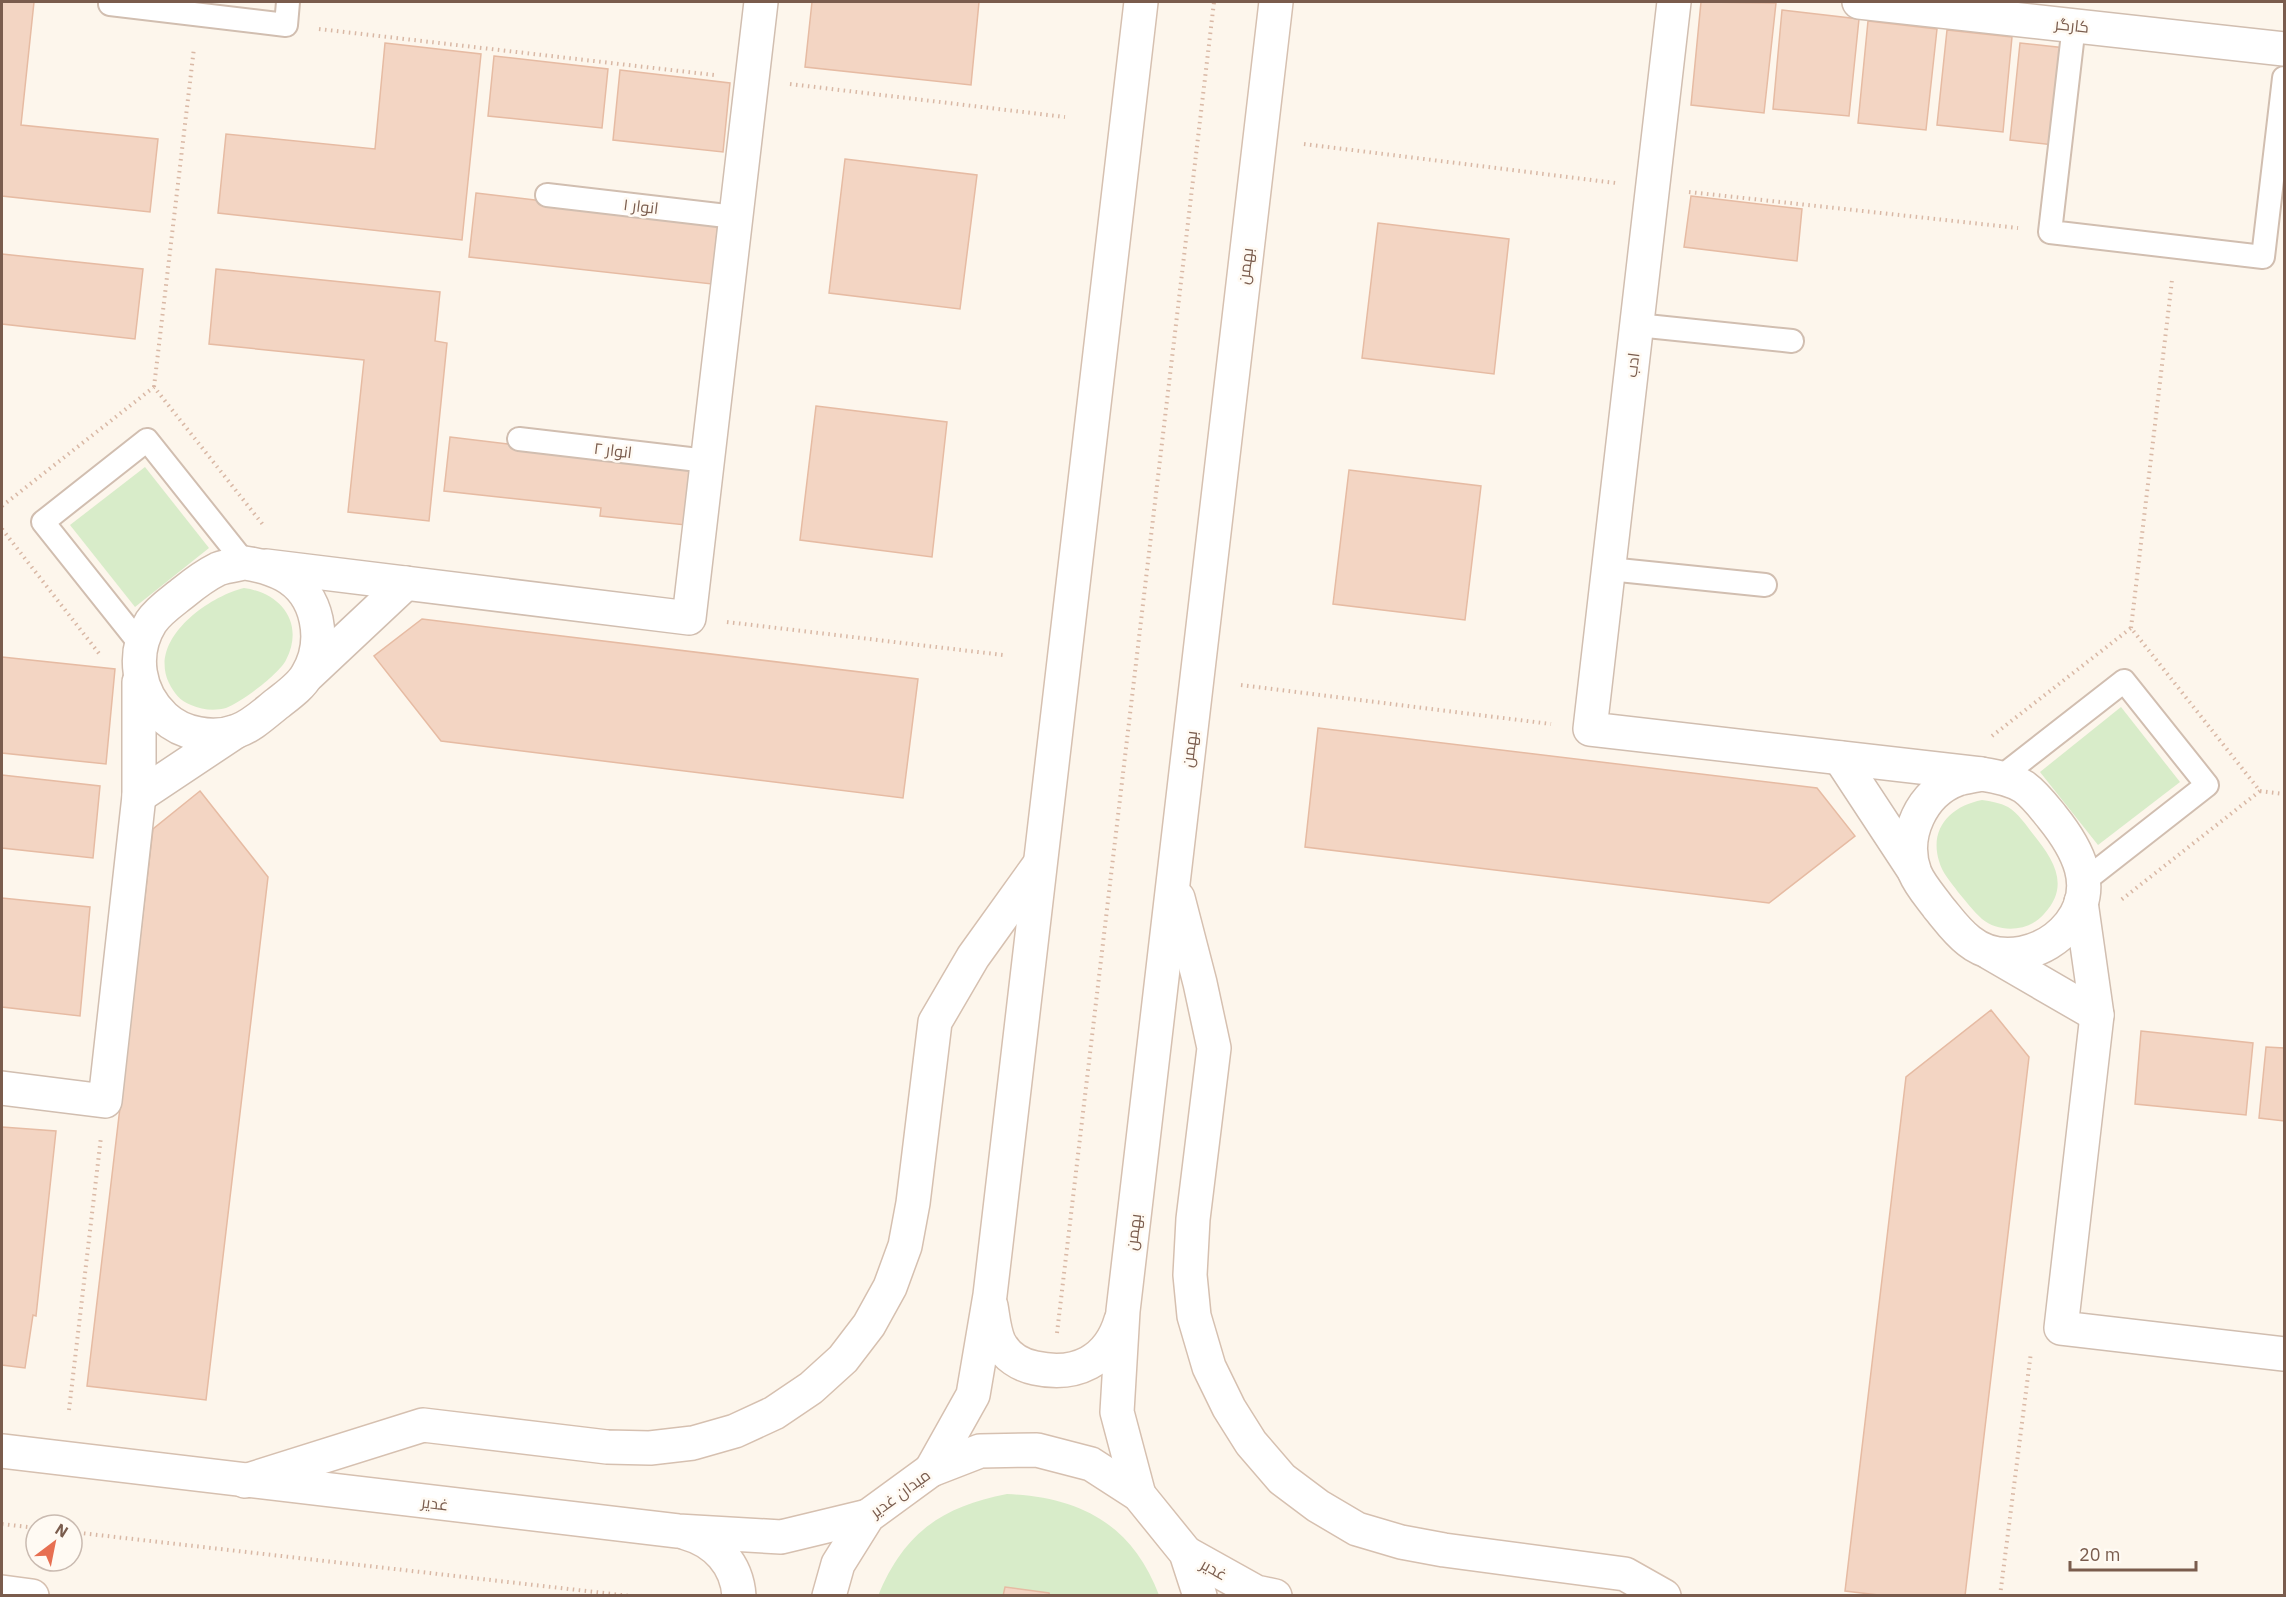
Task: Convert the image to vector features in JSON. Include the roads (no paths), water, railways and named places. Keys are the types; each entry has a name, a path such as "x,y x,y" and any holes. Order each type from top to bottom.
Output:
{"main road":[{"path":"2,1088 105,1101 139,796 140,655 151,622 172,601 203,577 220,568 255,565 689,618 761,2"},
{"path":"931,1470 973,1395 990,1295 1142,2"},
{"name":"بهمن","path":"1139,1495 1117,1412 1123,1311 1276,2"},
{"name":"ادب","path":"1674,2 1590,729 1840,758"},
{"name":"کارگر","path":"1859,2 2284,49"},
{"path":"255,565 286,576 303,591 314,611 319,633 316,656 307,676"},
{"path":"139,796 254,721 292,691 406,583"},
{"path":"140,655 143,688 154,708 170,723 191,733 214,736 237,731"},
{"path":"1840,758 1991,776 2024,787 2062,829 2079,857 2097,1015 2061,1328 2284,1354"},
{"path":"1840,758 1926,890 1955,928 1971,942 2097,1015"},
{"path":"1915,872 1911,850 1913,827 1923,807 1938,790 1958,779 1991,776"},
{"path":"245,1481 423,1425 606,1447 650,1448 693,1443 735,1431 755,1422 774,1413 811,1388 843,1359 869,1325 890,1287 905,1246 913,1203 935,1022 974,957 1041,864"},
{"path":"1173,879 1214,1048 1193,1219 1190,1275 1194,1316 1209,1367 1229,1408 1251,1443 1282,1479 1318,1506 1357,1529 1401,1542 1434,1548 1625,1575 1664,1596"},
{"path":"1971,942 1991,952 2014,955 2036,950 2056,939 2071,922 2082,892"},
{"path":"990,1295 993,1321 999,1342 1010,1356 1026,1366 1053,1372 1068,1371 1088,1364 1105,1350 1117,1332 1123,1311"},
{"name":"میدان غدیر","path":"829,1596 838,1564 868,1516 931,1470 980,1451 1037,1450 1091,1464 1139,1495 1186,1553 1200,1596"},
{"name":"غدیر","path":"2,1451 678,1531 781,1537 868,1516"},
{"path":"678,1531 699,1537 717,1549 730,1566 738,1587 738,1596"},
{"name":"غدیر","path":"1186,1553 1256,1592 1275,1596"},
{"path":"2,1592 32,1596"}],"lane":[{"path":"111,2 110,4 286,25 288,2"},
{"path":"2074,25 2050,232 2263,257 2284,78"},
{"name":"انوار ۱","path":"547,195 735,218"},
{"path":"1637,325 1792,341"},
{"name":"انوار ۲","path":"519,439 707,461"},
{"path":"140,655 43,522 147,440 255,565"},
{"path":"1609,569 1765,585"},
{"path":"1991,776 2124,681 2207,785 2082,892"}]}
